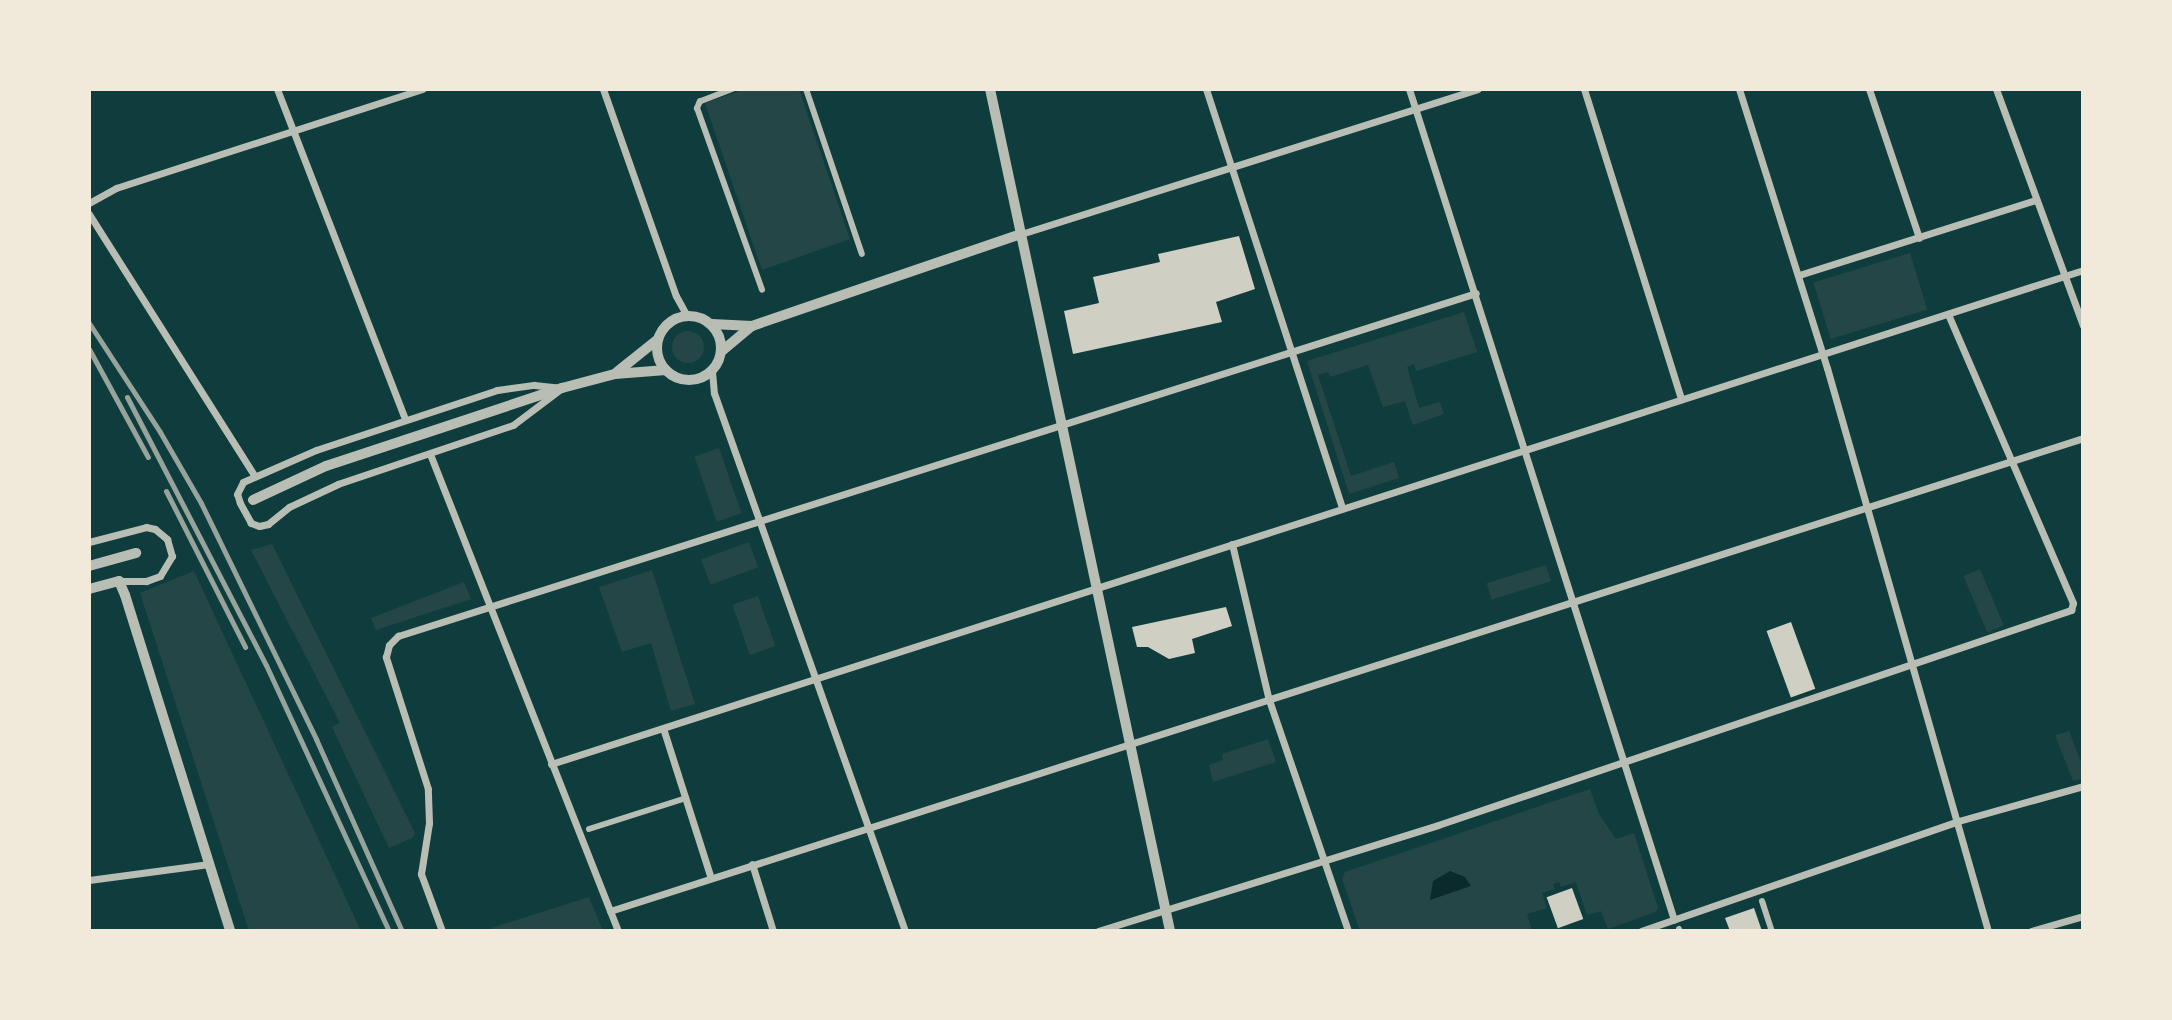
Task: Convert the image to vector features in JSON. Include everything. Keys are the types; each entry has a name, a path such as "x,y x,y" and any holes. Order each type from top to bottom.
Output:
{"street":[{"path":"277,89 405,419"},
{"path":"89,204 116,188 422,89"},
{"path":"603,89 676,296 687,316"},
{"path":"733,89 700,101 697,108 761,290"},
{"path":"806,89 862,254"},
{"path":"990,89 1170,931"},
{"path":"1206,89 1342,508"},
{"path":"1409,89 1674,920"},
{"path":"905,931 714,393 712,371 722,351 752,326 1021,234 1478,89"},
{"path":"1584,89 1681,400"},
{"path":"1739,89 1823,354 1988,931"},
{"path":"1869,89 1919,238"},
{"path":"1996,89 2083,325"},
{"path":"1799,275 2036,200"},
{"path":"89,214 254,475"},
{"path":"551,764 2083,270"},
{"path":"442,931 421,874 429,823 428,789 386,657 389,645 398,636 1476,293"},
{"path":"1098,931 1325,862 2066,613 2073,603 1948,314"},
{"path":"615,374 658,339 667,324 687,316 704,318 712,324 718,332 722,351"},
{"path":"712,324 752,326"},
{"path":"658,339 659,361 666,370"},
{"path":"253,500 326,466 562,388 615,374 666,370 690,380 712,371"},
{"path":"515,386 562,388 513,425 311,495 268,524 259,526 244,513 237,494 243,482 254,475 405,419 515,386"},
{"path":"611,911 2083,438"},
{"path":"430,454 618,931"},
{"path":"89,542 146,527 155,529 167,539 172,556 160,576 146,581 119,582 89,589"},
{"path":"1233,544 1269,700 1348,931"},
{"path":"89,566 136,553"},
{"path":"119,582 230,931"},
{"path":"663,727 711,878"},
{"path":"1641,931 1955,822 2083,786"},
{"path":"589,829 687,798"},
{"path":"89,880 209,864"},
{"path":"752,864 773,931"},
{"path":"1762,901 1772,931"},
{"path":"2031,931 2083,916"}],"shaded area":[{"path":"746,89 799,89 850,239 762,270 705,103"},
{"path":"1910,253 1927,309 1831,339 1813,283"},
{"path":"1464,312 1477,352 1416,371 1414,364 1407,367 1419,408 1440,402 1444,414 1413,425 1405,401 1383,407 1368,365 1330,377 1328,372 1318,375 1351,476 1394,462 1399,478 1349,494 1307,361"},
{"path":"688,331 699,336 704,347 699,358 688,363 677,358 672,347 677,336"},
{"path":"719,448 741,513 717,522 694,456"},
{"path":"749,542 758,567 710,585 701,559"},
{"path":"272,544 415,833 412,838 389,848 332,727 340,723 251,550"},
{"path":"1546,565 1551,581 1492,599 1487,583"},
{"path":"1980,569 2004,625 1987,632 1963,576"},
{"path":"652,570 695,704 671,711 651,643 622,652 599,587"},
{"path":"194,571 361,931 249,931 140,593"},
{"path":"464,582 471,599 376,630 371,618"},
{"path":"758,596 775,646 750,655 732,605"},
{"path":"2069,731 2083,767 2083,779 2073,781 2055,735"},
{"path":"1268,739 1276,762 1213,782 1209,765 1223,760 1222,754"},
{"path":"1590,789 1599,814 1616,839 1634,833 1658,908 1655,912 1608,929 1601,911 1587,915 1576,882 1561,887 1559,882 1553,884 1555,889 1542,893 1547,908 1527,914 1532,931 1360,931 1342,879 1345,872"},
{"path":"1450,871 1465,877 1471,886 1430,900 1433,881"},
{"path":"589,897 603,931 482,931"}],"building":[{"path":"1239,236 1255,289 1216,302 1222,322 1073,354 1064,311 1099,303 1093,277 1160,262 1158,254"},
{"path":"1226,607 1232,626 1192,639 1195,653 1169,659 1148,647 1137,647 1132,627"},
{"path":"1791,622 1815,689 1791,698 1767,631"},
{"path":"1572,888 1583,919 1558,928 1547,897"},
{"path":"1754,908 1762,931 1730,931 1725,918"}],"railway":[{"path":"89,323 160,432 201,503 316,739 402,931"},
{"path":"89,349 148,457"},
{"path":"127,397 266,665 389,931"},
{"path":"166,491 245,647"}]}
